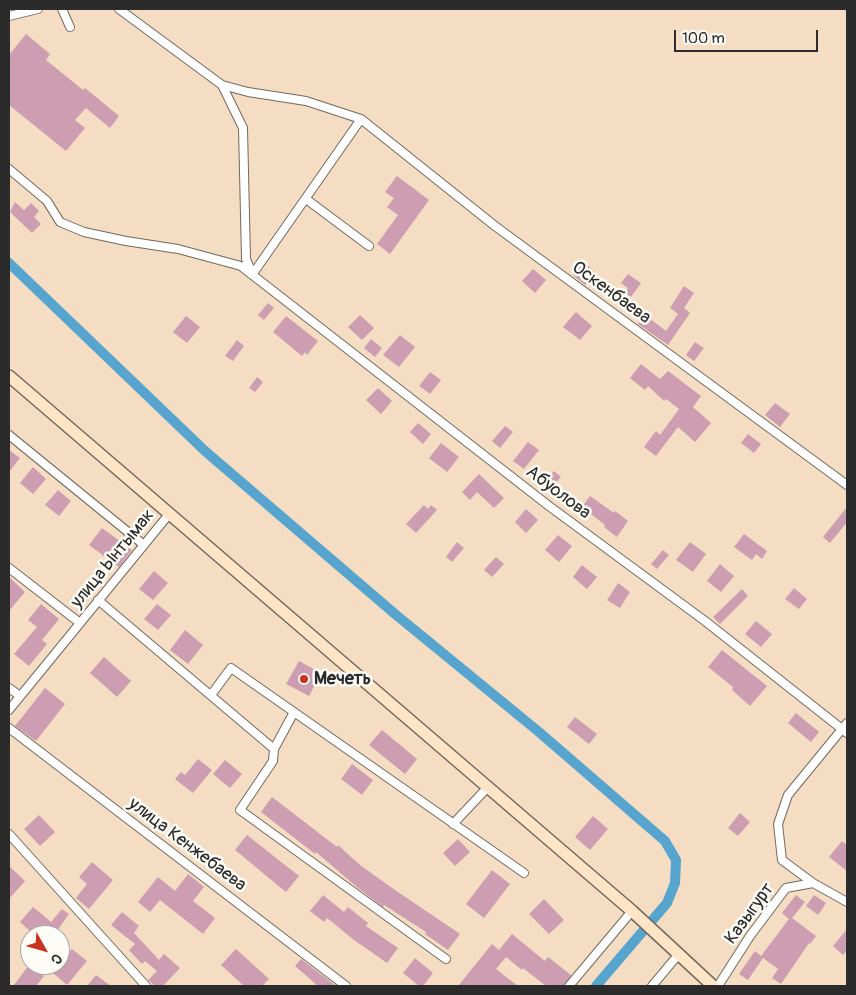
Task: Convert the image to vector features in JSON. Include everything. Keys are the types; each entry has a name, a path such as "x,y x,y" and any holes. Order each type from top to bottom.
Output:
{"main road":[{"path":"9,376 636,914 712,986"}],"street":[{"path":"9,16 38,9"},
{"path":"62,9 70,28"},
{"path":"119,9 222,85 248,92 306,101 361,119 252,275"},
{"path":"222,85 243,128 246,259 252,275"},
{"name":"Оскенбаева","path":"361,119 495,226 847,485"},
{"name":"Абуолова","path":"9,169 47,201 60,222 84,232 178,249 241,266 549,506 846,728"},
{"path":"306,199 369,246"},
{"path":"9,435 144,545"},
{"name":"улица Ынтымак","path":"9,710 170,513"},
{"name":"улица Ынтымак","path":"9,568 80,623"},
{"path":"98,600 274,749"},
{"path":"211,695 231,668 524,873"},
{"path":"9,688 20,696"},
{"path":"294,712 274,749 273,762 240,810 446,959"},
{"name":"улица Кенжебаева","path":"9,728 346,986"},
{"path":"846,728 788,795 778,824 782,860 813,883 847,902"},
{"path":"453,824 488,787"},
{"path":"9,834 146,986"},
{"name":"Казыгурт","path":"718,986 750,936 786,888 813,883"},
{"path":"569,986 636,914"},
{"path":"652,986 678,955"}],"building":[{"path":"26,34 50,54 46,60 83,90 85,88 119,116 110,128 86,108 75,120 85,128 66,151 9,105 9,55"},
{"path":"397,176 429,200 390,254 377,244 398,215 387,207 394,198 385,192"},
{"path":"15,202 24,210 31,203 39,211 34,217 41,224 32,233 10,212"},
{"path":"584,262 596,273 585,285 573,275"},
{"path":"533,269 546,280 535,293 522,281"},
{"path":"628,274 641,283 631,297 625,293 628,288 621,283"},
{"path":"684,286 694,293 684,308 690,313 668,345 638,324 645,315 666,331 678,314 670,308"},
{"path":"268,303 274,308 264,320 258,315"},
{"path":"576,312 592,326 580,340 563,327"},
{"path":"360,315 374,328 362,340 348,327"},
{"path":"186,316 200,327 187,343 173,332"},
{"path":"286,316 318,341 307,355 305,352 302,356 273,332"},
{"path":"400,335 415,347 399,367 383,355"},
{"path":"371,339 382,348 375,357 364,348"},
{"path":"237,340 244,346 233,361 225,356"},
{"path":"695,342 704,348 694,361 686,355"},
{"path":"641,364 660,379 668,371 701,396 693,407 711,423 695,442 678,427 656,456 644,447 656,431 660,435 679,409 666,399 664,401 648,386 645,390 630,378"},
{"path":"430,372 441,380 430,394 419,386"},
{"path":"257,377 263,382 255,392 249,388"},
{"path":"378,388 392,401 381,414 366,400"},
{"path":"775,403 790,414 780,427 765,415"},
{"path":"418,423 431,434 423,444 410,432"},
{"path":"505,426 513,432 500,448 492,441"},
{"path":"748,434 761,444 754,453 741,443"},
{"path":"528,442 539,450 524,469 513,461"},
{"path":"441,443 459,457 447,472 429,458"},
{"path":"9,450 20,458 9,472"},
{"path":"33,467 46,479 33,494 20,483"},
{"path":"554,471 561,477 549,490 537,479 543,473 548,477"},
{"path":"479,474 504,498 494,508 477,492 470,500 462,492"},
{"path":"58,490 71,501 59,516 45,505"},
{"path":"590,496 628,521 617,537 582,507"},
{"path":"424,505 428,509 431,505 437,510 416,533 406,524"},
{"path":"847,507 847,522 830,543 823,537"},
{"path":"526,509 538,520 526,533 515,522"},
{"path":"102,528 132,550 119,567 89,545"},
{"path":"744,534 767,551 762,559 756,554 752,560 734,547"},
{"path":"558,535 572,546 559,562 545,550"},
{"path":"457,542 464,548 452,562 446,557"},
{"path":"690,542 706,554 693,572 676,560"},
{"path":"663,550 669,555 657,569 651,564"},
{"path":"496,557 504,564 492,577 484,570"},
{"path":"720,564 734,576 721,592 707,581"},
{"path":"582,565 597,577 587,589 573,577"},
{"path":"154,571 168,583 153,600 139,589"},
{"path":"9,577 25,592 9,611"},
{"path":"618,583 630,592 620,608 607,600"},
{"path":"794,588 807,599 799,609 785,599"},
{"path":"742,589 748,596 720,624 713,617"},
{"path":"41,604 59,619 42,640 47,644 29,666 14,654 37,627 28,620"},
{"path":"157,604 171,615 158,630 144,619"},
{"path":"756,621 772,634 761,647 745,634"},
{"path":"185,630 203,645 188,664 170,650"},
{"path":"722,650 767,686 750,706 732,690 733,687 708,667"},
{"path":"104,657 131,681 117,697 90,673"},
{"name":"Мечеть","path":"299,661 321,673 309,696 286,684"},
{"path":"45,688 65,704 36,741 15,726"},
{"path":"796,713 819,732 811,742 788,723"},
{"path":"575,717 597,734 589,744 567,727"},
{"path":"382,730 417,759 405,774 369,745"},
{"path":"198,759 212,770 193,793 175,779 181,772 185,775"},
{"path":"225,760 242,774 230,788 213,774"},
{"path":"352,764 373,780 362,795 341,779"},
{"path":"272,797 337,847 338,845 360,865 460,934 448,950 425,934 426,932 384,905 383,907 316,852 315,854 261,812"},
{"path":"740,813 750,822 738,836 728,828"},
{"path":"39,815 55,832 40,846 24,829"},
{"path":"593,816 608,829 590,850 575,837"},
{"path":"247,835 299,876 286,892 235,850"},
{"path":"458,839 470,852 455,866 443,853"},
{"path":"842,841 847,845 847,871 829,857"},
{"path":"92,862 113,880 89,909 76,898 87,884 79,877"},
{"path":"9,866 25,881 9,899"},
{"path":"492,870 510,884 484,918 466,904"},
{"path":"188,874 204,887 193,901 215,918 203,934 160,900 150,912 138,902 158,877 175,891"},
{"path":"323,895 344,912 348,907 368,923 366,926 398,948 387,963 327,918 324,922 310,911"},
{"path":"796,895 805,902 792,918 816,936 809,943 781,984 772,978 778,969 763,958 748,980 739,974 755,951 761,956 789,919 782,913"},
{"path":"814,895 826,903 818,915 806,906"},
{"path":"544,899 564,920 549,934 529,914"},
{"path":"33,907 51,922 62,909 69,914 61,925 23,925 20,922"},
{"path":"122,912 139,926 134,933 159,960 164,954 180,968 163,986 155,986 148,980 157,971 145,961 142,964 129,950 135,944 111,925"},
{"path":"847,929 847,950 843,955 833,946"},
{"path":"512,934 545,961 548,957 571,975 564,986 546,986 506,957 496,969 518,986 458,986 492,944 499,950"},
{"path":"72,949 87,961 67,985 55,975 70,975 70,952"},
{"path":"236,949 269,979 262,986 244,986 221,965"},
{"path":"415,958 433,973 423,986 419,986 403,973"},
{"path":"301,959 336,986 318,986 295,966"},
{"path":"21,975 44,976 36,986 13,986"},
{"path":"96,975 111,986 87,986"}],"waterway":[{"path":"9,263 205,451 395,614 539,732 665,841 676,860 675,883 667,903 596,986"}],"place":[{"name":"Мечеть","path":"304,679"}]}
